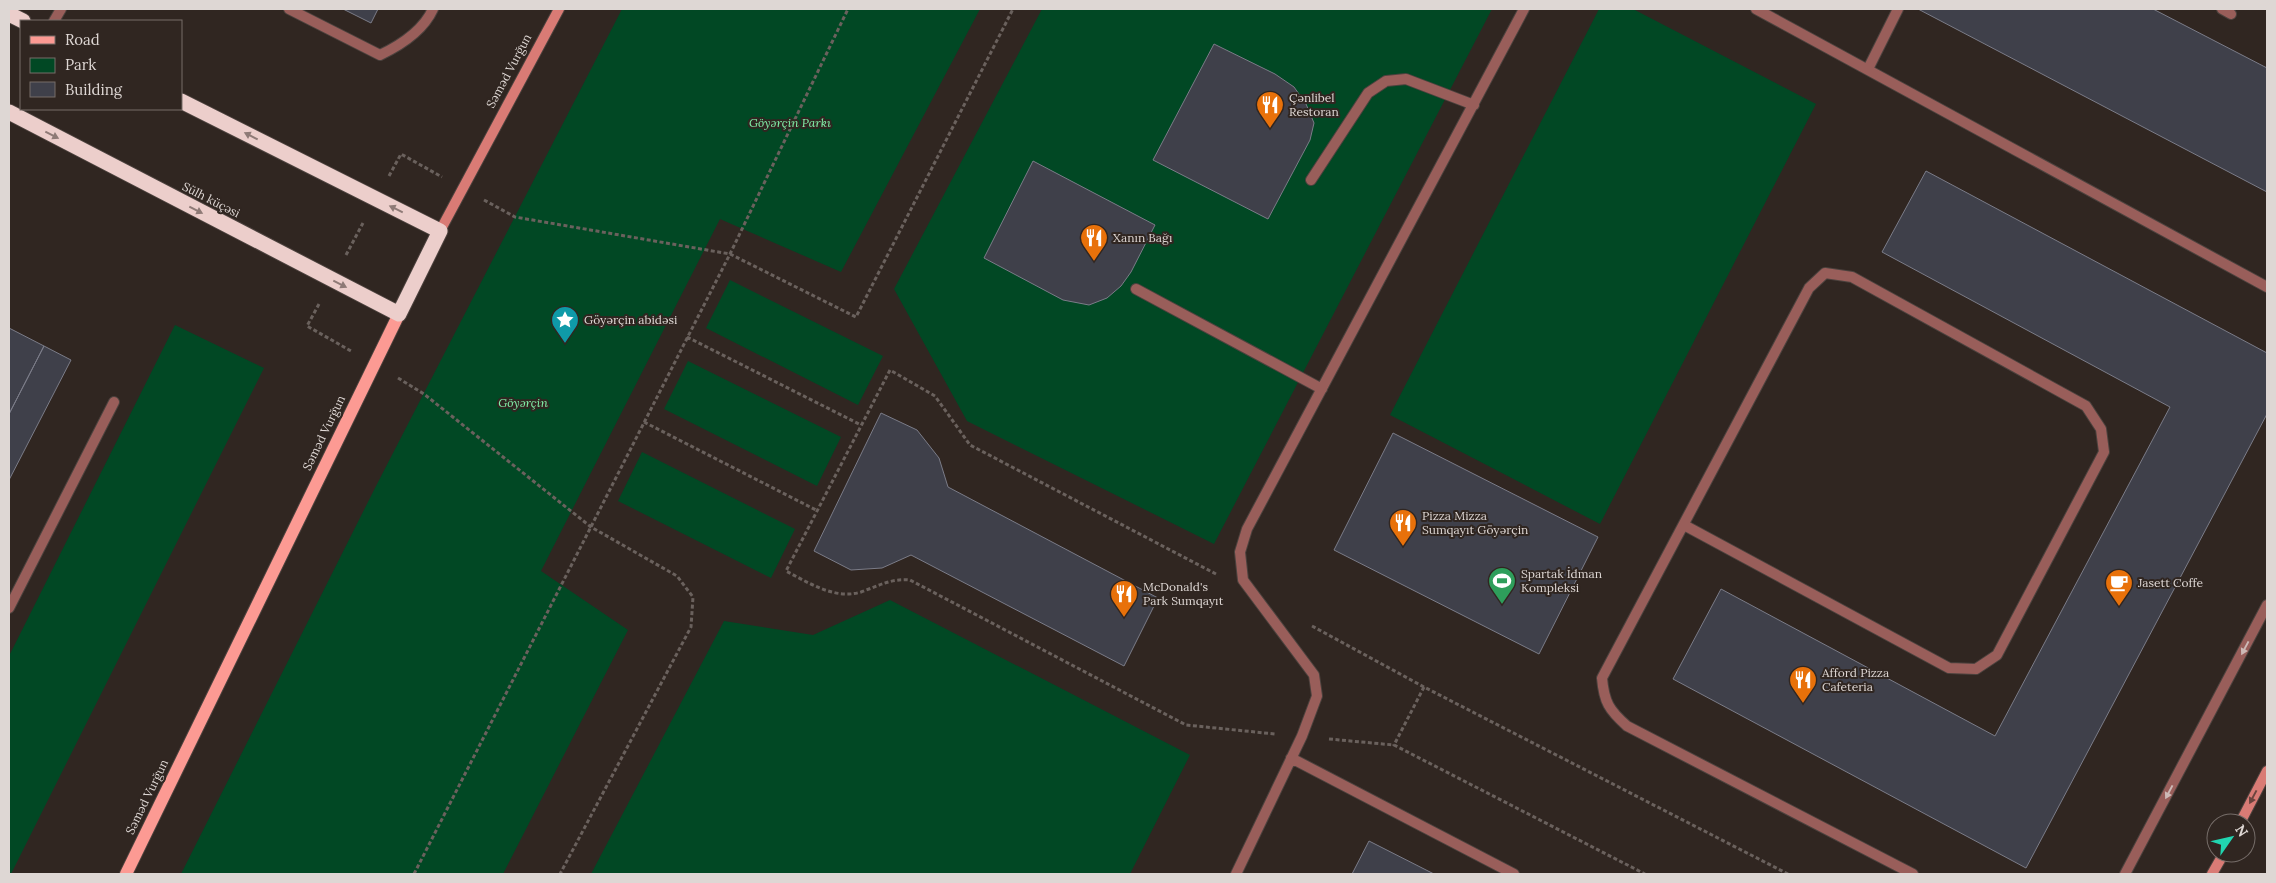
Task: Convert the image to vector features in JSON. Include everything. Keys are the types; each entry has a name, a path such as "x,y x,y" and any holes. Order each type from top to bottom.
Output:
{"highway":[{"path":"9,14 21,20"},
{"path":"182,102 440,231"},
{"name":"Sülh küçəsi","path":"9,112 399,314"},
{"name":"Səməd Vurğun","path":"399,314 440,231"}],"main road":[{"name":"Səməd Vurğun","path":"440,231 559,9"},
{"name":"Səməd Vurğun","path":"126,874 399,314"},
{"path":"2245,813 2267,770"},
{"path":"2212,874 2218,863"}],"lane":[{"path":"55,20 61,9"},
{"path":"289,9 380,56 405,42 430,16 433,9"},
{"path":"1236,874 1302,736 1318,696 1314,675 1243,580 1240,552 1247,529 1524,9"},
{"path":"1756,9 2267,286"},
{"path":"1868,69 1898,9"},
{"path":"1311,180 1368,93 1386,81 1406,79 1474,105"},
{"path":"1684,525 1949,668 1976,669 1997,655 2104,452 2101,429 2086,406 1852,277 1825,273 1809,288 1602,678 1604,696 1613,714 1627,726 1913,874"},
{"path":"1136,289 1322,390"},
{"path":"9,608 114,402"},
{"path":"2125,874 2267,605"},
{"path":"1291,758 1514,874"}],"path":[{"path":"414,874 730,254 848,9"},
{"path":"560,874 691,627 693,597 677,576 590,528 424,394 307,326 401,154 515,218 730,254 856,317 1013,9"},
{"path":"687,337 861,424"},
{"path":"1203,567 970,445 935,396 890,370 786,571 821,589 839,593 858,593 897,578 910,580 1186,725 1394,745 1645,874"},
{"path":"644,422 816,510"},
{"path":"1394,745 1424,687 1788,874"}],"green space":[{"path":"622,9 980,9 841,272 720,219 541,571 628,630 503,874 181,874 376,486"},
{"path":"1042,9 1492,9 1214,544 967,421 894,289"},
{"path":"1599,9 1633,9 1816,104 1600,524 1390,415"},
{"path":"730,280 883,356 858,405 706,328"},
{"path":"175,325 264,368 11,874 9,874 9,656"},
{"path":"688,361 841,437 817,486 664,409"},
{"path":"642,452 795,529 771,578 618,501"},
{"path":"890,600 1190,755 1130,874 591,874 724,621 813,635"}],"building":[{"path":"343,9 378,9 371,23"},
{"path":"1918,9 2153,9 2267,68 2267,192"},
{"path":"1214,44 1275,74 1294,87 1306,104 1314,123 1310,140 1268,219 1153,160"},
{"path":"1033,161 1155,225 1131,272 1121,286 1107,298 1089,305 1063,300 984,258"},
{"path":"1926,171 2267,353 2267,414 2026,868 1673,679 1721,589 1995,736 2170,407 1882,252"},
{"path":"9,328 44,346 9,414"},
{"path":"44,346 71,360 9,480 9,414"},
{"path":"881,413 917,430 939,458 948,487 1158,598 1124,666 911,555 882,568 851,570 814,551"},
{"path":"1393,433 1598,537 1539,654 1334,550"},
{"path":"1369,841 1434,874 1352,874"}],"place":[{"name":"Çənlibel Restoran","path":"1270,129"},
{"name":"Xanın Bağı","path":"1094,262"},
{"name":"Göyərçin abidəsi","path":"565,344"},
{"name":"Pizza Mizza Sumqayıt Göyərçin","path":"1403,547"},
{"name":"Spartak İdman Kompleksi","path":"1502,605"},
{"name":"Jasett Coffe","path":"2119,607"},
{"name":"McDonald's Park Sumqayıt","path":"1124,618"},
{"name":"Afford Pizza Cafeteria","path":"1803,704"}],"park label":[{"name":"Göyərçin Parkı","path":"790,123"},
{"name":"Göyərçin","path":"523,403"}]}
